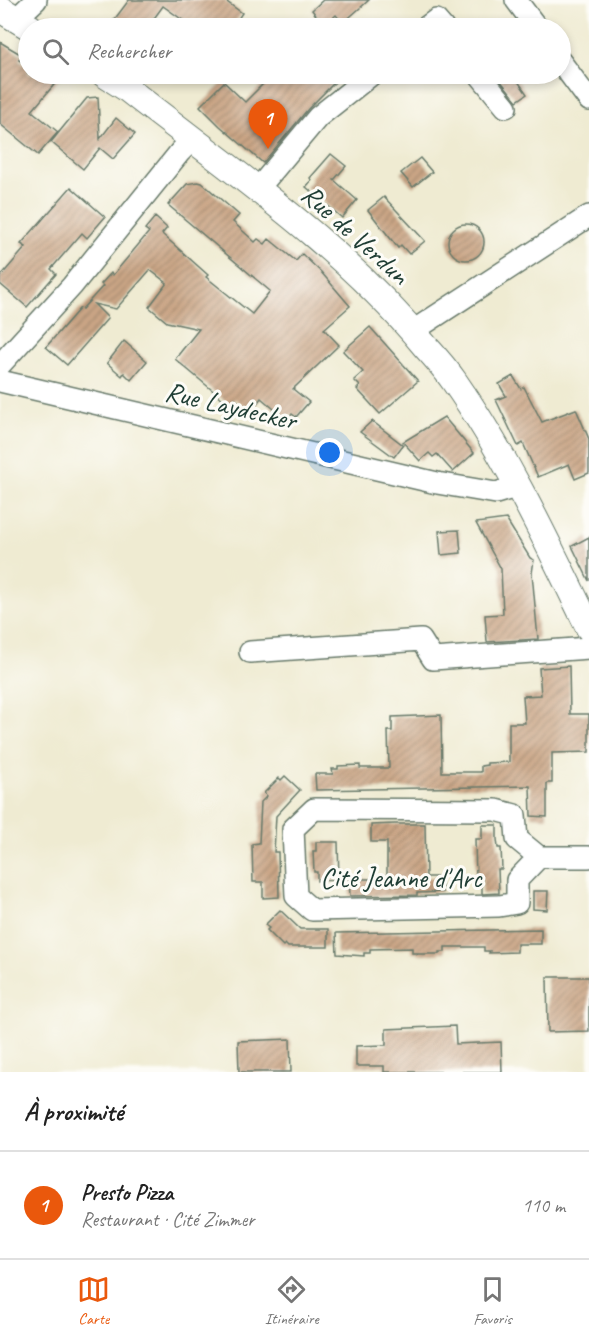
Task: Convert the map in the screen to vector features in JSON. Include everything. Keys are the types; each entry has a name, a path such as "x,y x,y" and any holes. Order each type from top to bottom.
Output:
{"main road":[{"name":"Rue de Verdun","path":"120,84 315,236 369,284 413,331 453,380 519,486 589,628"}],"street":[{"path":"16,19 36,0"},
{"path":"516,0 530,18"},
{"path":"571,75 589,100"},
{"path":"257,190 318,117 359,84"},
{"path":"487,84 506,107"},
{"path":"0,365 72,286 192,140"},
{"path":"413,331 589,216"},
{"name":"Rue Laydecker","path":"0,381 437,483 496,493 519,486"},
{"path":"250,652 421,640 433,659 589,648"},
{"name":"Cité Jeanne d'Arc","path":"314,809 496,810 515,815 517,839 539,857 517,880 517,903 500,906 312,910 296,896 293,829 314,809"},
{"path":"539,857 589,857"}],"building":[{"path":"129,0 224,0 242,13 239,18 180,18 163,6 154,18 116,18"},
{"path":"323,0 369,0 349,18 339,18 336,15 333,18 318,18 312,10"},
{"path":"0,42 18,53 18,84 55,84 32,111 58,132 38,155 0,124"},
{"path":"222,84 226,84 245,102 263,84 333,84 308,109 263,163 200,106"},
{"path":"503,84 520,84 527,94 517,101"},
{"path":"98,97 100,139 116,118 135,134 113,159 100,148 83,169 51,142 87,98"},
{"path":"331,154 346,166 334,180 357,200 342,218 306,187 312,180 310,178"},
{"path":"420,158 432,172 413,187 401,173"},
{"path":"198,182 239,215 233,222 255,242 258,239 265,244 269,239 296,261 302,254 350,306 324,329 339,345 293,389 309,402 296,417 292,414 287,420 261,398 251,411 235,399 230,405 175,359 199,329 167,322 149,307 167,283 150,270 116,309 94,304 108,318 67,365 46,347 103,286 101,284 111,273 113,275 149,232 145,229 155,217 167,228 162,234 208,275 206,277 252,314 270,291 168,205 187,184"},
{"path":"71,187 105,217 87,238 82,233 51,269 56,274 27,307 0,284 0,277 26,247 21,244"},
{"path":"384,197 425,241 409,254 401,245 398,248 368,210"},
{"path":"466,224 479,229 484,242 479,255 466,260 453,255 448,242 453,229"},
{"path":"370,327 418,381 380,414 357,389 360,386 354,380 363,372 343,351"},
{"path":"124,341 147,361 131,380 124,373 122,376 107,363"},
{"path":"513,376 521,389 524,387 542,422 576,409 589,439 589,473 575,479 569,464 538,477 523,443 518,446 496,400 506,396 499,384"},
{"path":"444,417 474,453 453,472 437,454 433,457 429,453 420,461 403,442"},
{"path":"372,421 403,445 394,457 360,432"},
{"path":"506,519 530,558 534,560 532,573 538,639 487,642 485,615 503,614 501,569 476,523"},
{"path":"459,530 461,553 441,555 439,531"},
{"path":"589,537 589,581 572,546"},
{"path":"569,666 570,714 589,714 589,752 552,753 552,783 547,783 547,817 531,816 530,786 316,790 315,774 333,774 332,769 338,769 338,766 360,765 360,768 389,768 388,731 392,731 392,717 441,715 442,772 481,772 481,766 487,763 509,762 509,723 525,723 523,696 541,695 539,668"},
{"path":"285,776 300,790 276,816 274,852 278,852 279,897 263,898 263,882 253,882 252,844 259,843 261,802 267,796 264,793 279,778 281,780"},
{"path":"425,824 426,877 442,877 442,892 417,893 417,895 350,896 349,879 387,879 387,842 371,842 371,825"},
{"path":"482,825 497,825 502,869 498,869 499,893 482,894 482,878 476,879 475,839 482,839"},
{"path":"316,842 338,842 339,880 317,881 313,851 316,851"},
{"path":"533,891 548,891 547,910 533,909"},
{"path":"280,910 300,929 328,929 328,947 288,947 285,944 283,946 265,925"},
{"path":"541,929 541,944 517,944 517,952 489,953 490,951 484,951 484,947 445,947 445,952 439,952 439,954 412,953 412,948 370,949 370,953 364,953 364,956 337,954 336,933"},
{"path":"547,977 589,977 589,1031 548,1032"},
{"path":"455,1026 456,1044 501,1042 502,1072 384,1072 384,1066 356,1066 356,1046 386,1045 386,1029"},
{"path":"290,1039 291,1072 239,1072 238,1041"}],"place":[{"name":"Presto Pizza","path":"268,149"}]}
